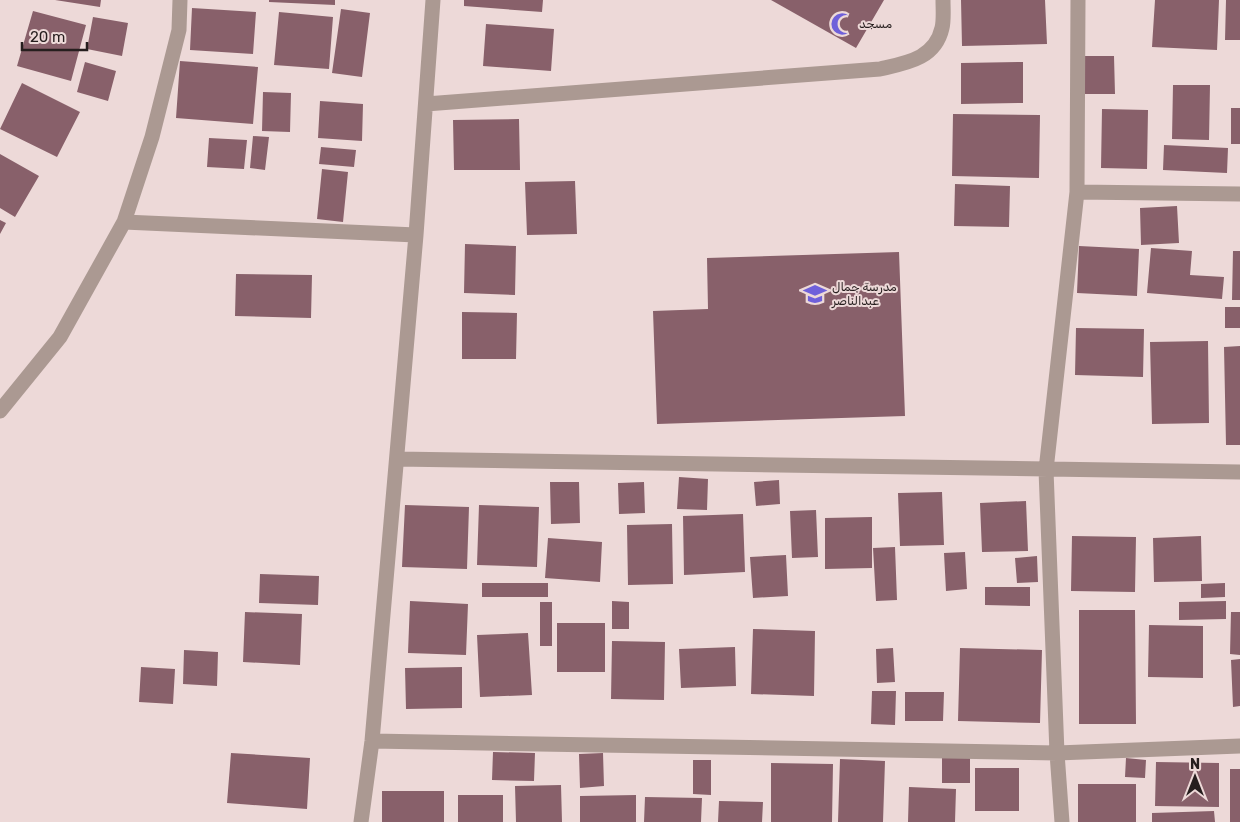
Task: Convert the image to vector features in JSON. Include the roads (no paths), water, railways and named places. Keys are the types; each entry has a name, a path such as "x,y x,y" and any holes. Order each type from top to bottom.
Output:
{"street":[{"path":"0,411 60,337 124,222 152,137 179,30 180,0"},
{"path":"361,822 372,741 397,459 433,0"},
{"path":"426,104 880,69 913,61 932,49 942,28 943,0"},
{"path":"1062,822 1057,753 1046,470 1077,192 1078,0"},
{"path":"1077,192 1240,194"},
{"path":"124,222 416,235"},
{"path":"397,459 1240,472"},
{"path":"372,741 1057,753 1240,746"}],"place":[{"name":"مسجد","path":"842,24"},
{"name":"مدرسة جمال عبدالناصر","path":"815,294"}]}
